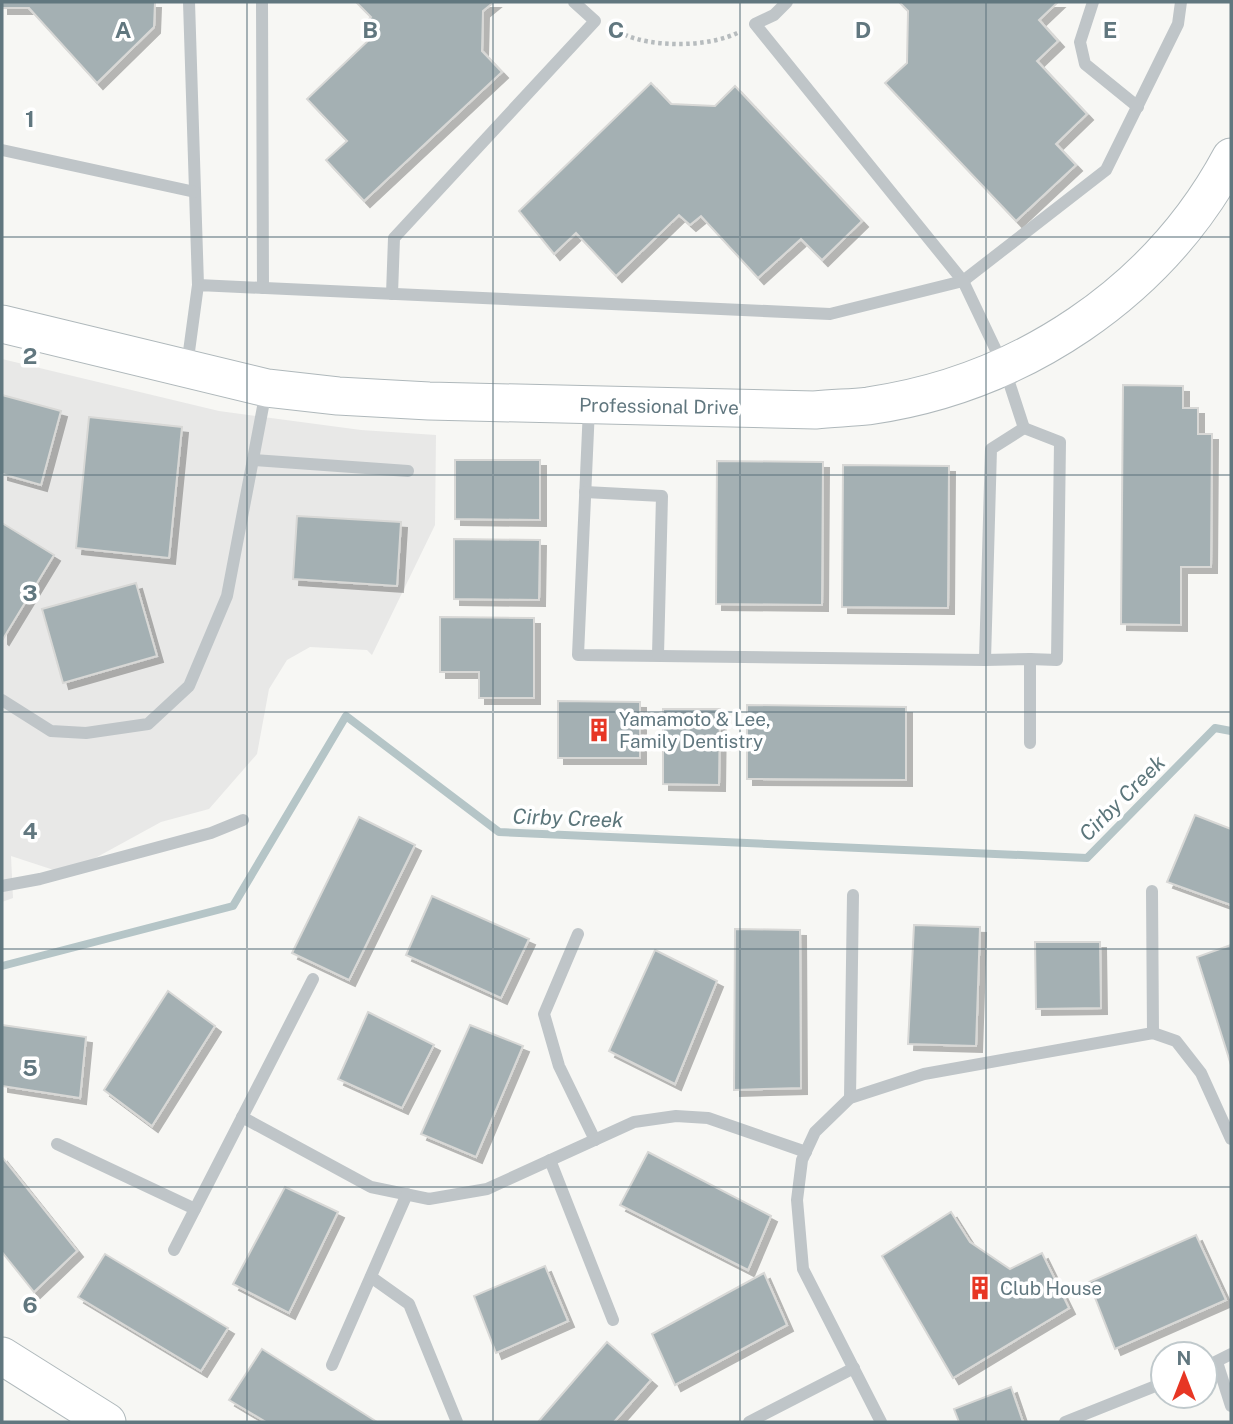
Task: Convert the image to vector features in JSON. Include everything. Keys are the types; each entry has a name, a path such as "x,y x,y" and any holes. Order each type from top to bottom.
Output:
{"street":[{"name":"Professional Drive","path":"2,324 267,388 351,397 816,410 868,406 923,395 1004,367 1065,336 1148,269 1182,232 1218,181 1231,157"},
{"path":"2,1356 107,1422"}],"lane":[{"path":"186,368 198,285 189,2"},
{"path":"262,2 263,288"},
{"path":"392,294 394,237 595,21 574,2"},
{"path":"787,2 774,15 755,24 963,281 1004,367 1024,428"},
{"path":"1093,2 1080,42 1085,64 1138,107"},
{"path":"198,285 830,314 963,281 1107,170 1178,24 1181,2"},
{"path":"2,150 195,192"},
{"path":"2,700 51,731 86,733 148,724 189,686 227,596 267,388"},
{"path":"589,405 579,654 1057,660 1060,442 1024,428"},
{"path":"985,660 991,449 1024,428"},
{"path":"253,460 408,471"},
{"path":"585,492 662,496 658,655"},
{"path":"1030,659 1030,743"},
{"path":"2,886 40,879 211,832 243,820"},
{"path":"1152,891 1153,1032"},
{"path":"850,1098 853,895"},
{"path":"578,934 544,1014 559,1066 595,1140"},
{"path":"174,1250 313,979"},
{"path":"881,1422 803,1269 797,1200 802,1160 815,1132 850,1098 924,1074 1153,1032 1176,1041 1201,1073 1231,1139"},
{"path":"242,1117 371,1187 429,1199 487,1189 634,1122 676,1116 708,1118 806,1152"},
{"path":"57,1144 195,1209"},
{"path":"550,1160 613,1320"},
{"path":"332,1365 407,1194"},
{"path":"371,1278 409,1304 457,1422"},
{"path":"749,1422 854,1368"},
{"path":"1219,1381 1231,1406"},
{"path":"1065,1422 1149,1389"}],"path":[{"path":"595,21 636,39 678,45 729,38 755,24"}],"shaded area":[{"path":"2,359 219,411 361,430 436,435 435,525 372,655 367,650 310,647 287,660 269,689 257,754 209,809 161,822 66,874 11,856 13,898 2,902"}],"building":[{"path":"2,2 155,2 154,27 97,83 29,8 2,8"},
{"path":"356,2 494,2 483,11 482,51 502,72 364,201 326,160 347,141 307,99 371,38 362,27 371,17"},
{"path":"899,2 1058,2 1039,20 1058,41 1037,61 1087,114 1056,144 1076,165 1016,221 885,83 907,63 908,11"},
{"path":"651,83 671,104 715,106 735,86 862,221 822,260 801,239 758,278 701,216 690,225 679,215 616,276 576,233 554,254 519,211"},
{"path":"1123,385 1183,386 1183,408 1198,408 1198,434 1212,434 1211,567 1181,567 1181,625 1121,624"},
{"path":"2,395 61,411 41,485 2,474"},
{"path":"89,417 182,427 169,558 76,548"},
{"path":"455,460 540,460 540,520 455,519"},
{"path":"717,461 823,462 822,605 716,604"},
{"path":"843,465 949,466 948,608 842,607"},
{"path":"297,516 401,522 397,586 293,579"},
{"path":"2,523 54,555 3,639 2,638"},
{"path":"454,539 540,540 539,600 454,599"},
{"path":"136,583 157,656 63,683 42,609"},
{"path":"440,617 534,618 534,698 479,698 479,672 440,672"},
{"name":"Yamamoto & Lee, Family Dentistry","path":"558,701 640,702 640,758 558,758"},
{"path":"747,705 906,707 906,780 747,779"},
{"path":"663,709 720,709 719,785 663,784"},
{"path":"1195,815 1231,829 1231,905 1167,882"},
{"path":"359,817 415,845 349,980 292,953"},
{"path":"432,896 529,939 501,998 406,955"},
{"path":"914,925 980,927 976,1046 908,1044"},
{"path":"735,929 800,930 801,1088 734,1090"},
{"path":"1035,942 1100,942 1101,1008 1036,1009"},
{"path":"1231,945 1231,1065 1197,957"},
{"path":"655,950 717,981 675,1084 609,1051"},
{"path":"168,991 215,1026 152,1126 104,1090"},
{"path":"368,1012 434,1045 402,1108 338,1079"},
{"path":"2,1025 86,1037 80,1098 2,1086"},
{"path":"470,1025 523,1046 476,1157 421,1134"},
{"path":"648,1152 771,1216 748,1270 620,1205"},
{"path":"2,1157 77,1251 34,1292 2,1252"},
{"path":"285,1187 338,1212 289,1313 233,1284"},
{"name":"Club House","path":"951,1212 970,1242 1010,1269 1042,1253 1069,1308 953,1378 882,1256"},
{"path":"1196,1235 1226,1300 1115,1349 1089,1282"},
{"path":"105,1254 228,1328 201,1371 78,1297"},
{"path":"545,1266 568,1321 496,1353 474,1296"},
{"path":"764,1273 787,1325 675,1385 652,1334"},
{"path":"607,1342 651,1380 614,1422 538,1422"},
{"path":"262,1349 377,1422 266,1422 229,1400"},
{"path":"1011,1387 1023,1422 959,1422 954,1409"}],"waterway":[{"name":"Cirby Creek","path":"2,966 233,906 346,716 499,832 1087,858 1215,728 1231,731"}],"place":[{"name":"Yamamoto & Lee, Family Dentistry","path":"599,730"},
{"name":"Club House","path":"980,1288"}]}
